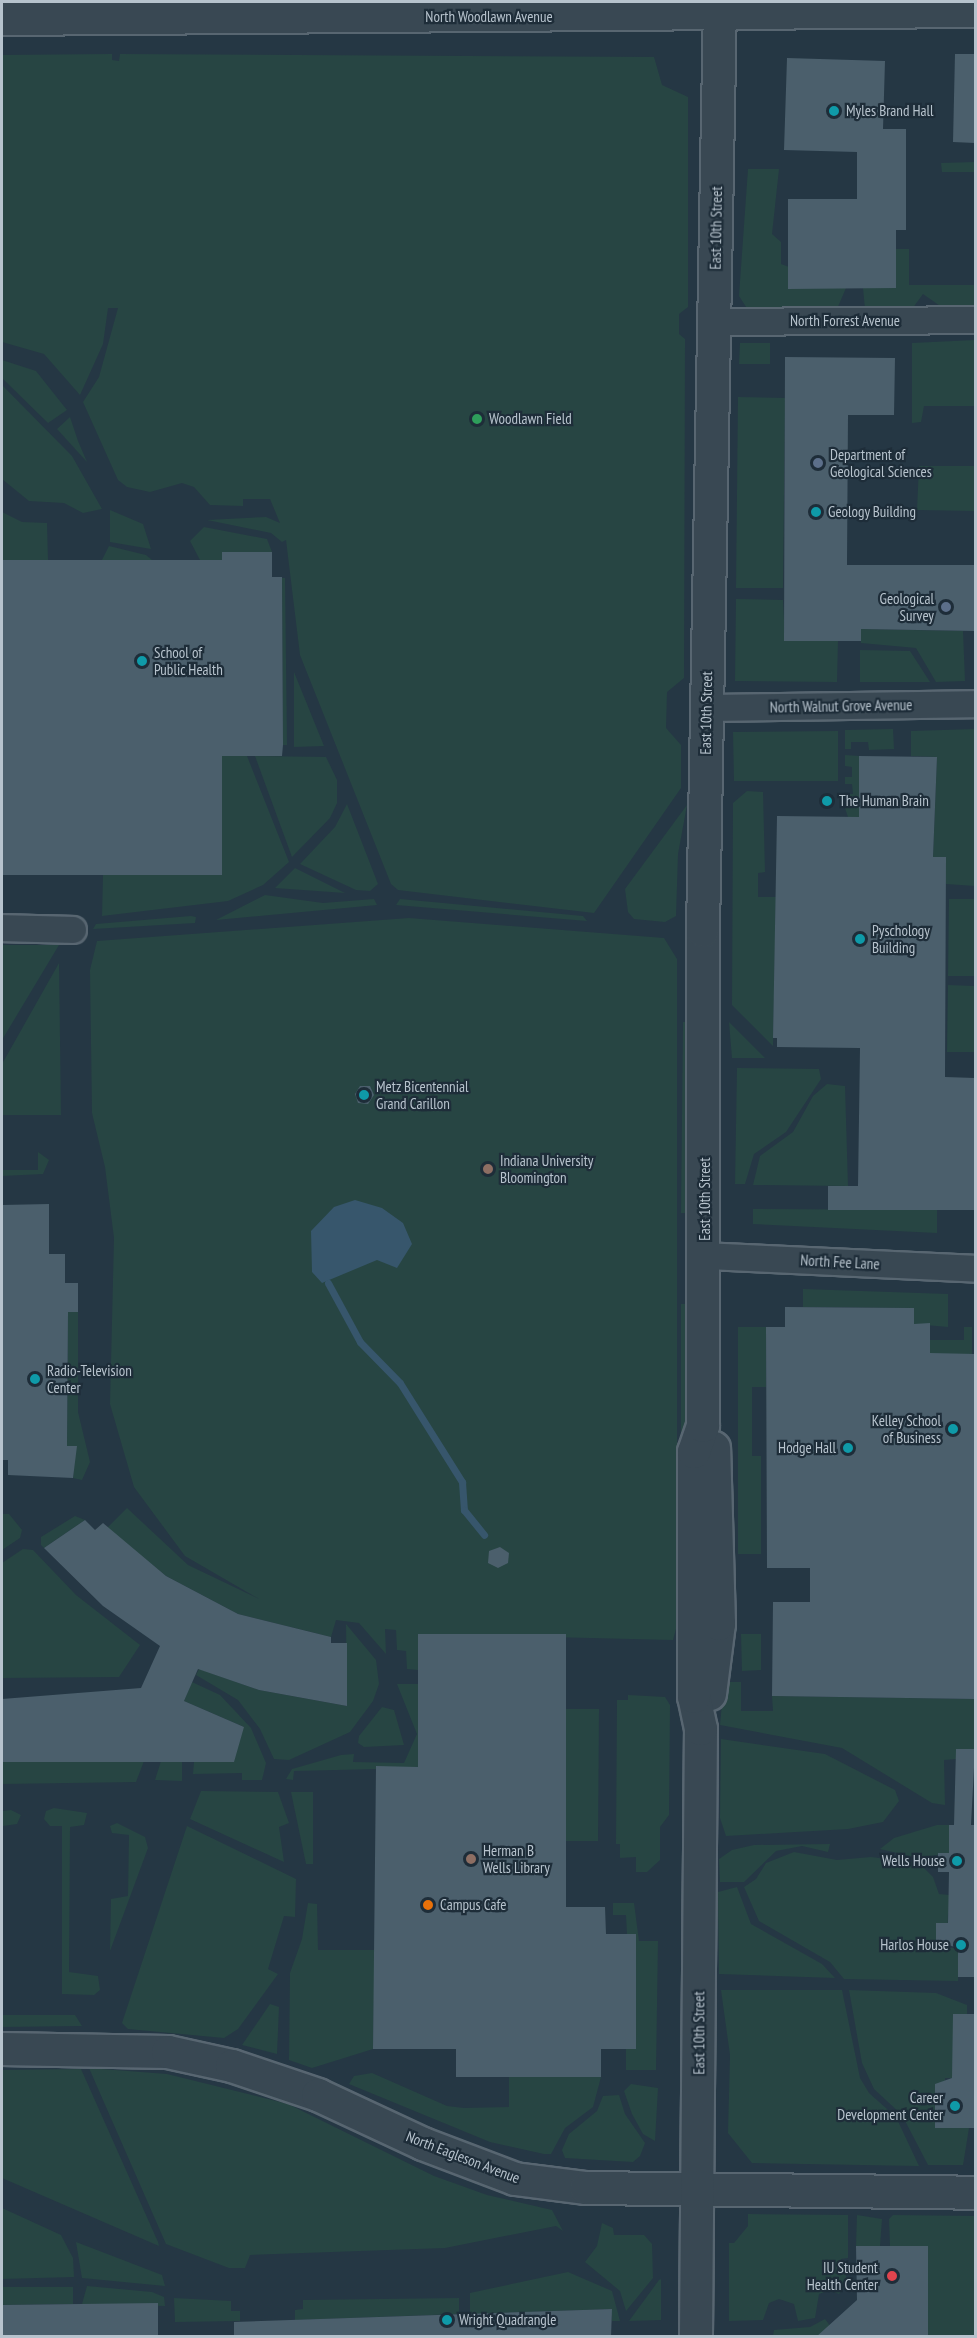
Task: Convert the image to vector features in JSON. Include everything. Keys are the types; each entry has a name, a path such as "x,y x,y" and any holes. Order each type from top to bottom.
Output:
{"street":[{"name":"East 10th Street","path":"696,2337 701,1729 694,1697 694,1452 703,1426 706,708 720,9"},
{"name":"North Woodlawn Avenue","path":"2,19 111,10 975,11"},
{"name":"North Forrest Avenue","path":"714,322 975,320"},
{"name":"North Walnut Grove Avenue","path":"706,708 975,704"},
{"path":"2,928 73,930"},
{"name":"North Fee Lane","path":"705,1256 975,1269"},
{"name":"North Eagleson Avenue","path":"2,2049 168,2052 232,2066 318,2095 423,2144 515,2179 586,2188 975,2193"}],"green space":[{"name":"Woodlawn Field","path":"112,54 112,60 119,61 120,54 654,57 662,85 688,97 688,307 679,314 679,334 685,339 684,678 667,692 666,728 681,745 681,788 594,913 398,890 391,884 300,655 286,540 282,542 271,533 207,520 266,517 280,523 270,499 243,499 243,506 210,505 194,487 182,483 150,492 127,487 118,480 83,402 99,377 118,308 108,308 103,344 80,395 44,354 2,342 2,55"},
{"path":"975,162 975,172 942,172 941,163"},
{"path":"748,169 779,169 772,234 781,242 781,264 846,288 837,309 748,310 739,296"},
{"path":"896,249 909,249 909,285 975,285 975,308 943,308 923,294 912,309 865,309 863,288 896,288"},
{"path":"975,340 975,406 924,406 921,422 912,423 912,343"},
{"path":"740,343 770,343 770,364 739,364"},
{"path":"2,360 36,371 67,410 48,423 2,378"},
{"path":"2,385 72,456 102,509 83,513 64,503 29,501 2,479"},
{"path":"738,397 785,398 783,588 736,588"},
{"path":"70,417 78,441 87,462 57,429"},
{"path":"919,466 975,466 975,511 917,510"},
{"path":"110,510 143,524 151,549 110,542"},
{"path":"2,512 22,522 47,523 48,560 2,560"},
{"path":"204,527 267,539 272,552 222,552 222,560 200,560 190,541"},
{"path":"109,546 146,555 152,560 102,560"},
{"path":"282,578 285,578 287,745 283,745"},
{"path":"736,599 783,600 785,641 838,641 837,682 735,681"},
{"path":"861,629 963,631 965,681 936,682 916,648 861,643"},
{"path":"860,650 910,651 930,682 860,682"},
{"path":"294,672 324,746 294,747"},
{"path":"893,729 894,749 869,750 868,742 851,742 851,749 845,749 845,730"},
{"path":"975,729 975,886 946,884 933,857 937,757 911,756 911,731"},
{"path":"838,731 838,781 734,781 733,732"},
{"path":"845,755 859,756 859,817 848,817 844,805 845,794 853,794 852,784 845,784 845,777 852,777 852,767 845,766"},
{"path":"222,756 247,756 289,862 263,885 228,901 102,916 103,875 222,875"},
{"path":"255,756 326,757 337,780 337,803 330,818 292,857"},
{"path":"747,791 763,792 765,872 758,873 758,897 776,897 773,1046 732,1005 733,803"},
{"path":"347,804 378,884 370,891 356,890 300,864 335,827"},
{"path":"687,805 678,854 676,916 665,922 634,919 628,912 625,889"},
{"path":"295,868 345,893 275,888"},
{"path":"265,895 323,903 374,899 377,905 216,920"},
{"path":"400,899 583,916 587,921 396,905"},
{"path":"949,899 975,899 975,976 948,976"},
{"path":"196,917 195,923 93,929 96,924"},
{"path":"409,918 664,938 677,959 677,1625 673,1640 418,1634 418,1670 407,1669 406,1651 397,1650 396,1630 385,1629 386,1654 359,1623 336,1620 331,1637 238,1614 166,1576 107,1528 127,1508 188,1565 259,1599 185,1556 134,1487 110,1404 114,1238 105,1167 92,1113 90,970 97,941"},
{"path":"2,945 59,945 2,1040"},
{"path":"59,963 61,1115 2,1115 2,1064"},
{"path":"948,985 975,986 975,1052 947,1052"},
{"path":"683,1022 688,1022 686,1213 681,1213"},
{"path":"729,1022 765,1058 732,1058"},
{"path":"737,1068 819,1069 821,1079 786,1132 754,1154 745,1184 735,1184"},
{"path":"827,1084 845,1086 848,1186 753,1185 760,1156 793,1132 813,1096"},
{"path":"38,1152 49,1160 43,1174 2,1176 2,1170 38,1170"},
{"path":"753,1209 937,1210 937,1233 753,1224"},
{"path":"803,1289 948,1294 948,1327 914,1324 913,1308 803,1307"},
{"path":"681,1304 686,1304 686,1558 681,1558"},
{"path":"68,1312 78,1312 78,1412 90,1462 82,1480 73,1478 76,1446 67,1446"},
{"path":"738,1327 766,1327 766,1387 752,1387 752,1456 761,1456 761,1554 738,1554"},
{"path":"964,1327 972,1327 972,1354 930,1370 930,1340 964,1340"},
{"path":"2,1514 9,1514 22,1530 20,1538 2,1550"},
{"path":"75,1516 85,1520 44,1548 41,1545 41,1537"},
{"path":"23,1549 33,1550 76,1595 140,1645 119,1677 2,1678 2,1563"},
{"path":"346,1624 376,1660 379,1684 373,1701 350,1732 289,1760 274,1759 260,1729 238,1700 196,1675 199,1669 259,1690 347,1706"},
{"path":"741,1634 761,1634 761,1670 742,1671"},
{"path":"192,1682 220,1695 251,1728 266,1763 262,1780 242,1780 242,1773 193,1774 194,1762 244,1727 184,1701"},
{"path":"724,1682 741,1682 741,1711 773,1711 772,1696 975,1699 975,1749 956,1749 956,1759 944,1760 945,1805 932,1803 842,1748 720,1725"},
{"path":"397,1684 418,1684 418,1768 294,1771 293,1780 286,1779 292,1769 341,1755 354,1754 353,1762 404,1763 417,1734"},
{"path":"628,1695 665,1697 670,1705 669,1815 660,1827 660,1860 647,1872 636,1872 636,1857 620,1858 620,1844 616,1844 617,1700 628,1700"},
{"path":"382,1707 394,1710 404,1745 364,1747 358,1743 359,1736"},
{"path":"566,1709 599,1709 598,1841 566,1841"},
{"path":"721,1739 825,1754 895,1790 899,1801 883,1822 848,1829 726,1836 720,1818"},
{"path":"144,1761 136,1782 2,1784 2,1762"},
{"path":"161,1761 182,1762 182,1781 155,1780"},
{"path":"201,1791 278,1792 289,1823 279,1827 284,1862 190,1819"},
{"path":"291,1792 313,1792 313,1864 306,1864"},
{"path":"54,1808 87,1813 84,1825 70,1827 69,1972 98,1976 100,1990 94,1995 62,1994 62,1826 50,1826 44,1819 46,1811"},
{"path":"11,1810 21,1815 17,1824 3,1826 2,1991 2,1811"},
{"path":"117,1823 145,1837 148,1848 110,1951 111,1899 128,1896 129,1835 112,1833 110,1826"},
{"path":"937,1825 949,1825 949,1853 919,1858 880,1849 894,1838"},
{"path":"187,1826 296,1879 295,1917 284,1916 268,1969 278,1974 238,2029 224,2038 128,2029 122,2023"},
{"path":"830,1844 828,1852 802,1846 776,1851 744,1882 720,1882 719,1859 732,1850 754,1845"},
{"path":"794,1852 837,1860 871,1857 919,1863 933,1877 939,1894 949,1895 975,1882 975,1906 959,1906 958,1912 948,1913 947,1948 958,1948 958,1981 844,1979 830,1962 759,1921 744,1887 756,1879 766,1863"},
{"path":"737,1887 751,1924 822,1964 835,1978 719,1974 718,1892"},
{"path":"308,1903 317,1904 318,1950 375,1950 373,2049 312,2068 289,2060 290,1973 302,1939"},
{"path":"613,1903 634,1903 639,1941 658,1941 656,2070 626,2070 626,2049 636,2049 636,1935 627,1934 626,1915 613,1915"},
{"path":"721,1990 842,1990 860,2078 869,2093 896,2117 919,2166 752,2163 728,2133 730,2055"},
{"path":"849,1990 936,1993 967,2005 967,2014 953,2014 953,2054 975,2054 975,2078 945,2078 945,2084 935,2085 935,2127 969,2128 963,2165 928,2165 902,2115 874,2089 862,2063"},
{"path":"270,2004 279,2007 277,2054 242,2045"},
{"path":"2,2015 75,2015 82,2026 2,2027"},
{"path":"89,2068 167,2074 288,2104 434,2176 487,2195 552,2210 563,2231 556,2226 445,2248 250,2255 245,2268 229,2268 166,2244"},
{"path":"81,2069 159,2246 2,2178 2,2070"},
{"path":"372,2073 447,2106 464,2108 509,2107 509,2077 601,2077 593,2107 565,2128 551,2154 544,2154 490,2142 349,2084 354,2076"},
{"path":"631,2084 658,2088 655,2141 643,2134 632,2114 624,2091"},
{"path":"619,2095 625,2114 645,2143 640,2156 633,2162 565,2158 562,2150 569,2134 597,2111 603,2096"},
{"path":"2,2208 61,2235 73,2258 74,2277 2,2279"},
{"path":"748,2214 848,2215 848,2258 841,2259 848,2282 839,2294 830,2290 819,2294 815,2318 798,2321 794,2304 779,2299 769,2303 763,2320 729,2321 729,2243 734,2243 748,2226"},
{"path":"857,2215 882,2219 880,2246 856,2246"},
{"path":"893,2215 975,2216 975,2336 928,2336 890,2246 889,2219"},
{"path":"602,2223 613,2228 614,2235 644,2235 652,2244 653,2278 626,2311 620,2291 585,2262 597,2246"},
{"path":"76,2242 162,2275 165,2286 82,2278"},
{"path":"568,2272 612,2291 620,2321 612,2321 611,2309 470,2314 470,2293"},
{"path":"661,2279 661,2320 629,2321 659,2280"},
{"path":"87,2286 152,2292 164,2297 165,2306 82,2304"},
{"path":"2,2287 73,2287 73,2304 2,2305"},
{"path":"174,2298 231,2301 231,2311 240,2311 240,2321 175,2322"},
{"path":"459,2298 459,2314 295,2320 295,2310 303,2309 303,2300"},
{"path":"825,2319 837,2335 773,2336 774,2330 810,2327"}],"water":[{"path":"355,1200 382,1208 403,1223 412,1244 397,1268 377,1260 322,1283 312,1272 311,1231 334,1207"}],"building":[{"path":"955,54 975,54 975,143 953,142"},
{"path":"787,58 885,61 883,129 906,129 906,230 896,230 896,288 788,289 788,199 857,199 857,152 784,150"},
{"name":"Geology Building","path":"785,357 895,358 894,415 848,415 847,565 975,565 975,631 861,629 861,641 784,641"},
{"name":"School of Public Health","path":"222,552 272,552 272,577 282,577 283,745 282,756 222,756 222,875 2,875 2,560 222,560"},
{"name":"Pyschology Building","path":"859,756 937,757 933,857 946,857 945,1077 975,1078 975,1210 828,1210 828,1186 858,1186 860,1048 777,1047 777,1038 773,1038 777,816 859,817"},
{"name":"Metz Bicentennial Grand Carillon","path":"360,1086 370,1086 374,1095 368,1104 358,1103 355,1094"},
{"name":"Radio-Television Center","path":"49,1204 49,1254 65,1254 65,1283 78,1283 78,1312 68,1312 67,1446 77,1446 73,1478 8,1475 8,1460 2,1460 2,1205"},
{"path":"785,1307 914,1308 914,1324 930,1323 930,1353 975,1354 975,1699 772,1696 773,1602 810,1602 810,1568 767,1568 766,1327 785,1327"},
{"path":"85,1520 95,1530 103,1523 166,1576 238,1614 331,1637 331,1643 347,1643 347,1706 259,1690 198,1669 184,1701 244,1727 234,1762 2,1762 2,1699 141,1688 160,1646 103,1606 44,1548"},
{"path":"500,1547 509,1553 508,1563 498,1568 488,1563 489,1551"},
{"name":"Herman B Wells Library","path":"418,1634 566,1634 566,1907 605,1907 606,1934 636,1934 636,2049 601,2049 601,2077 456,2077 456,2049 373,2049 376,1766 418,1767"},
{"path":"956,1749 975,1749 971,1825 975,1825 975,1977 958,1977 958,1948 936,1941 936,1923 948,1923 949,1872 938,1872 938,1853 949,1853 949,1825 954,1825"},
{"path":"953,2014 975,2014 975,2128 935,2128 935,2084 952,2078"},
{"name":"IU Student Health Center","path":"856,2246 928,2246 928,2337 816,2337 857,2300"},
{"path":"158,2303 158,2337 2,2337 2,2305"},
{"path":"612,2309 611,2337 234,2337 234,2322"}],"waterway":[{"path":"328,1283 360,1342 400,1383 462,1482 464,1510 484,1535"}],"place":[{"name":"Myles Brand Hall","path":"834,111"},
{"name":"Woodlawn Field","path":"477,419"},
{"name":"Department of Geological Sciences","path":"818,463"},
{"name":"Geology Building","path":"816,512"},
{"name":"Geological Survey","path":"946,607"},
{"name":"School of Public Health","path":"142,661"},
{"name":"The Human Brain","path":"827,801"},
{"name":"Pyschology Building","path":"860,939"},
{"name":"Metz Bicentennial Grand Carillon","path":"364,1095"},
{"name":"Indiana University Bloomington","path":"488,1169"},
{"name":"Radio-Television Center","path":"35,1379"},
{"name":"Kelley School of Business","path":"953,1429"},
{"name":"Hodge Hall","path":"848,1448"},
{"name":"Herman B Wells Library","path":"471,1859"},
{"name":"Wells House","path":"957,1861"},
{"name":"Campus Cafe","path":"428,1905"},
{"name":"Harlos House","path":"961,1945"},
{"name":"Career Development Center","path":"955,2106"},
{"name":"IU Student Health Center","path":"892,2276"},
{"name":"Wright Quadrangle","path":"447,2320"}]}
